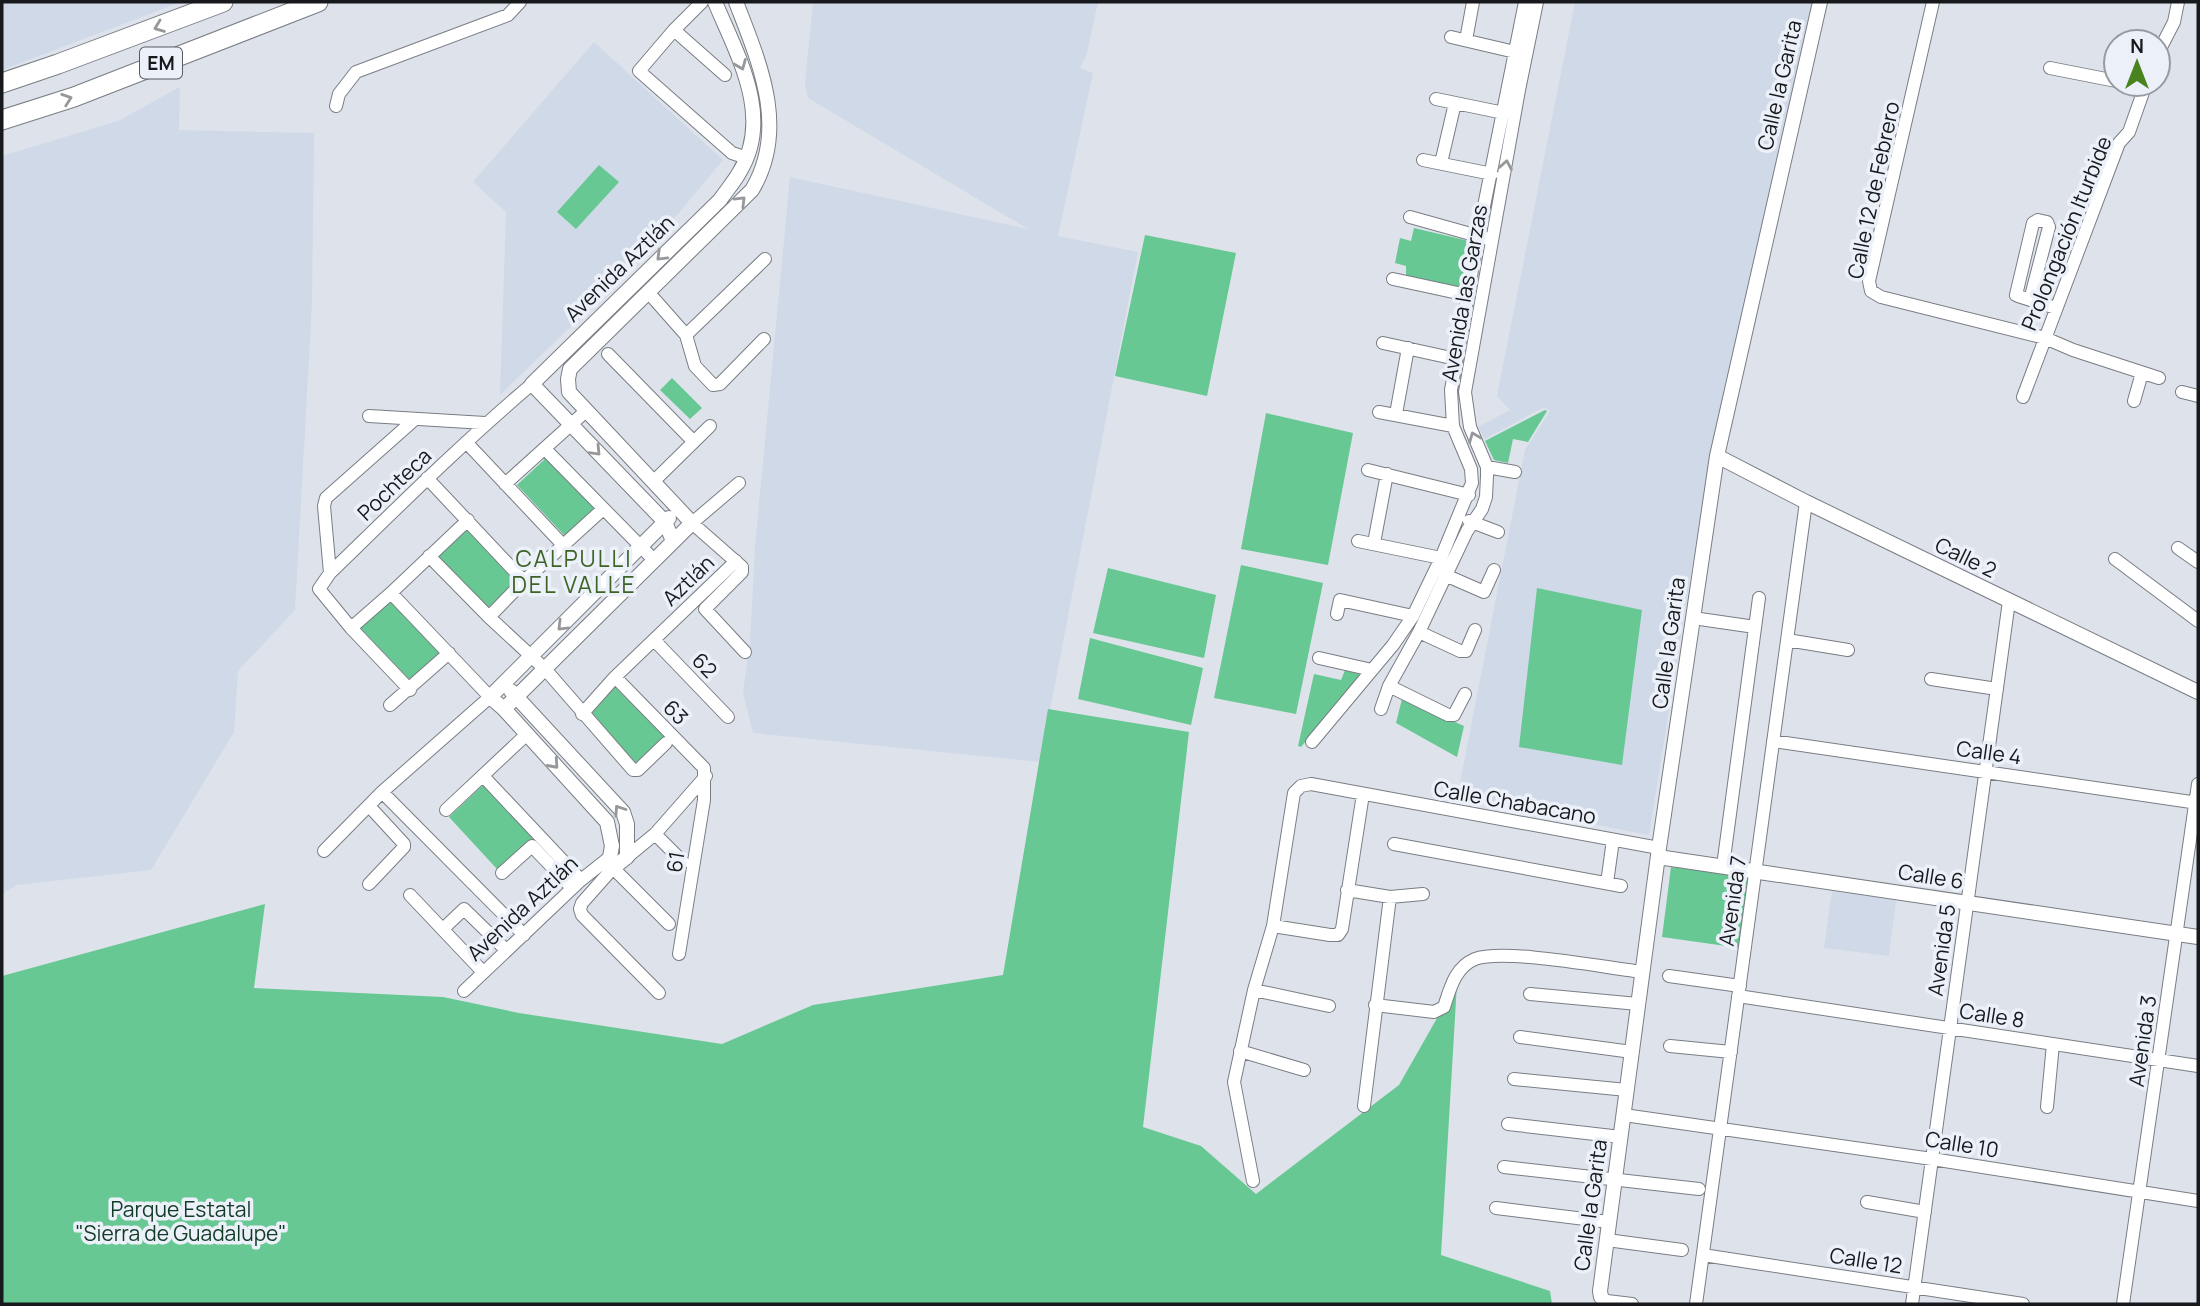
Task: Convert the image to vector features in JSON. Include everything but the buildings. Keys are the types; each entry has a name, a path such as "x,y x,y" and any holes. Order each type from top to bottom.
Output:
{"main road":[{"name":"EM","path":"2,83 223,2"},
{"name":"EM","path":"2,120 74,97 318,2"}],"street":[{"path":"336,106 339,94 355,72 508,15 520,2"},
{"path":"702,2 639,71 732,153 747,158"},
{"name":"Avenida Aztlán","path":"532,384 720,200 740,173 754,130 752,99 715,2"},
{"name":"Avenida Aztlán","path":"692,523 569,392 568,379 570,369 752,190 762,174 769,130 768,95 763,73 736,2"},
{"path":"1466,40 1473,2"},
{"name":"Avenida las Garzas","path":"1393,645 1413,616 1469,495 1472,483 1471,469 1453,426 1451,390 1478,236 1504,113 1514,89 1515,52 1525,2"},
{"name":"Avenida las Garzas","path":"1405,654 1419,632 1466,531 1474,523 1486,497 1487,467 1470,427 1465,393 1492,239 1514,89 1537,2"},
{"name":"Calle la Garita","path":"1601,1297 1638,1004 1717,456 1820,2"},
{"name":"Calle 12 de Febrero","path":"1933,2 1872,268 1871,291 1881,297 2045,338"},
{"path":"2171,28 2178,2"},
{"path":"674,30 725,75"},
{"path":"1451,37 1515,52"},
{"path":"2050,68 2102,78"},
{"name":"Prolongación Iturbide","path":"2023,397 2119,143 2129,132 2141,98"},
{"path":"1436,99 1504,113"},
{"path":"1441,163 1455,103"},
{"path":"1423,160 1492,174"},
{"path":"1410,217 1492,239"},
{"path":"2030,300 2049,224 2038,220 2033,223 2015,295 2030,300 2056,308"},
{"path":"686,335 765,259"},
{"path":"1393,279 1467,295"},
{"path":"648,292 686,335 695,366 713,385 717,386 764,339"},
{"path":"2045,338 2159,378"},
{"path":"572,343 584,355"},
{"path":"1383,343 1456,359"},
{"path":"1396,414 1408,348"},
{"path":"608,354 694,442"},
{"path":"2134,401 2142,373"},
{"path":"532,384 665,522 673,541"},
{"name":"Pochteca","path":"351,628 319,589 330,573 485,423 532,384"},
{"path":"2182,392 2198,396"},
{"path":"505,484 586,411"},
{"path":"1379,412 1453,426"},
{"name":"Pochteca","path":"369,416 485,423"},
{"name":"Pochteca","path":"330,573 324,501 414,420"},
{"path":"653,481 710,426"},
{"path":"466,442 564,545"},
{"path":"545,449 654,560"},
{"name":"Calle 2","path":"1717,456 2198,692"},
{"path":"1487,467 1515,472"},
{"path":"1368,471 1469,495"},
{"path":"1374,543 1387,474"},
{"path":"427,478 524,581"},
{"name":"Aztlán","path":"582,713 615,677 736,561 692,523 739,483"},
{"name":"Avenida 7","path":"1696,1304 1806,502"},
{"path":"324,851 382,792 490,697 680,508"},
{"path":"489,617 603,509"},
{"path":"1458,516 1498,533"},
{"path":"410,690 351,628 468,520"},
{"path":"504,709 692,523"},
{"path":"1358,541 1441,558"},
{"path":"2178,548 2198,562"},
{"path":"429,556 489,617 532,655 636,771 666,743"},
{"path":"2115,559 2198,621"},
{"path":"736,561 742,567 742,572 705,610 745,652"},
{"path":"1445,575 1484,592 1494,570"},
{"path":"391,593 490,697"},
{"path":"1723,866 1759,598"},
{"path":"1337,614 1340,600 1413,616"},
{"name":"Avenida 5","path":"1912,1304 2009,601"},
{"path":"1693,618 1755,626"},
{"path":"1419,632 1460,650 1466,650 1475,630"},
{"name":"62","path":"654,640 728,717"},
{"path":"1787,640 1848,650"},
{"path":"1312,742 1393,645 1405,654 1381,709"},
{"path":"390,705 449,653"},
{"path":"1318,658 1372,670"},
{"name":"63","path":"615,677 704,768 706,776"},
{"path":"1931,679 1997,689"},
{"path":"504,683 624,812 627,824 627,857"},
{"path":"1389,687 1448,715 1457,712 1465,694"},
{"name":"Avenida Aztlán","path":"490,697 607,822 612,846 611,862"},
{"path":"446,810 527,734"},
{"name":"Calle 4","path":"1773,741 2197,803"},
{"path":"483,776 576,884"},
{"path":"627,857 655,834 706,776"},
{"name":"61","path":"679,954 705,800 706,776"},
{"name":"Calle Chabacano","path":"1273,926 1294,793 1301,786 1311,784 1613,840 1659,853"},
{"name":"Avenida 3","path":"2123,1304 2198,784"},
{"path":"382,792 524,936"},
{"path":"1253,1181 1234,1082 1254,990 1273,926 1338,935 1342,929 1363,794"},
{"path":"369,806 404,844 369,884"},
{"path":"655,834 683,862"},
{"path":"1607,883 1613,840"},
{"path":"1394,844 1621,886"},
{"path":"502,873 533,846 576,884"},
{"name":"Calle 6","path":"1659,853 1723,866 2198,937"},
{"name":"Avenida Aztlán","path":"464,991 576,884 611,862 627,857"},
{"path":"659,993 582,915 580,909 611,862 669,925"},
{"path":"1347,890 1390,897 1423,894"},
{"path":"410,895 483,972"},
{"path":"1364,1106 1390,897"},
{"path":"443,929 464,909 506,950"},
{"path":"1375,1005 1434,1012 1444,1007 1453,977 1474,959 1507,955 1643,972"},
{"name":"Calle 8","path":"1669,976 1950,1028 2198,1066"},
{"path":"1254,990 1328,1006"},
{"path":"1530,994 1638,1004"},
{"path":"1520,1037 1632,1052"},
{"path":"2048,1107 2053,1044"},
{"path":"1670,1046 1731,1052"},
{"path":"1240,1051 1304,1070"},
{"path":"1514,1079 1627,1090"},
{"name":"Calle 10","path":"1624,1115 1932,1159 2198,1201"},
{"path":"1508,1124 1621,1137"},
{"path":"1504,1167 1699,1189"},
{"path":"1867,1202 1925,1212"},
{"path":"1496,1208 1609,1222"},
{"path":"1607,1240 1682,1250"},
{"name":"Calle 12","path":"1703,1255 2023,1304"},
{"path":"1601,1297 1607,1301 1632,1304"}],"shaded area":[{"path":"2,2 181,2 2,70"},
{"path":"813,2 1098,2 1086,56 1080,68 1093,73 1058,236 1138,252 1040,762 753,733 743,692 750,643 755,546 790,177 1028,229 808,98 805,84"},
{"path":"1575,2 1812,2 1710,454 1649,835 1457,798 1525,450 1550,411 1544,407 1485,439 1478,427 1510,410 1497,396"},
{"path":"594,42 723,160 656,240 500,395 506,212 473,182"},
{"path":"180,87 179,130 314,133 312,304 295,610 238,671 234,732 151,870 17,885 2,894 2,156 118,121"},
{"path":"1832,891 1896,900 1889,956 1824,948"}],"green space":[{"path":"599,165 619,182 576,229 557,212"},
{"path":"1414,228 1469,241 1461,288 1406,278 1406,266 1395,263 1400,238 1411,241"},
{"path":"1145,235 1236,253 1207,396 1115,376"},
{"path":"672,378 702,408 690,419 660,390"},
{"path":"1547,411 1528,442 1513,439 1508,463 1494,460 1485,441"},
{"path":"1266,413 1353,433 1328,565 1241,549"},
{"path":"546,458 595,508 565,536 517,485"},
{"path":"466,529 517,581 488,608 437,557"},
{"path":"1241,565 1323,583 1296,714 1214,698"},
{"path":"1108,568 1216,595 1204,658 1093,633"},
{"path":"1537,588 1642,610 1622,765 1519,747"},
{"path":"390,601 443,653 411,681 360,628"},
{"path":"1090,638 1203,668 1191,725 1078,699"},
{"path":"1345,670 1362,673 1301,747 1298,746 1314,674 1341,680"},
{"path":"615,687 665,737 637,764 589,713"},
{"path":"1402,699 1464,726 1457,757 1396,723"},
{"name":"Parque Estatal \"Sierra de Guadalupe\"","path":"1048,709 1189,732 1143,1127 1201,1146 1256,1194 1399,1085 1457,983 1441,1255 1550,1291 1552,1304 2,1304 2,976 265,904 254,988 443,997 519,1013 722,1044 813,1005 1003,975"},
{"path":"484,784 533,838 497,869 449,817"},
{"path":"1671,867 1750,877 1740,948 1662,937"}],"district":[{"name":"CALPULLI DEL VALLE","path":"574,571"}]}
